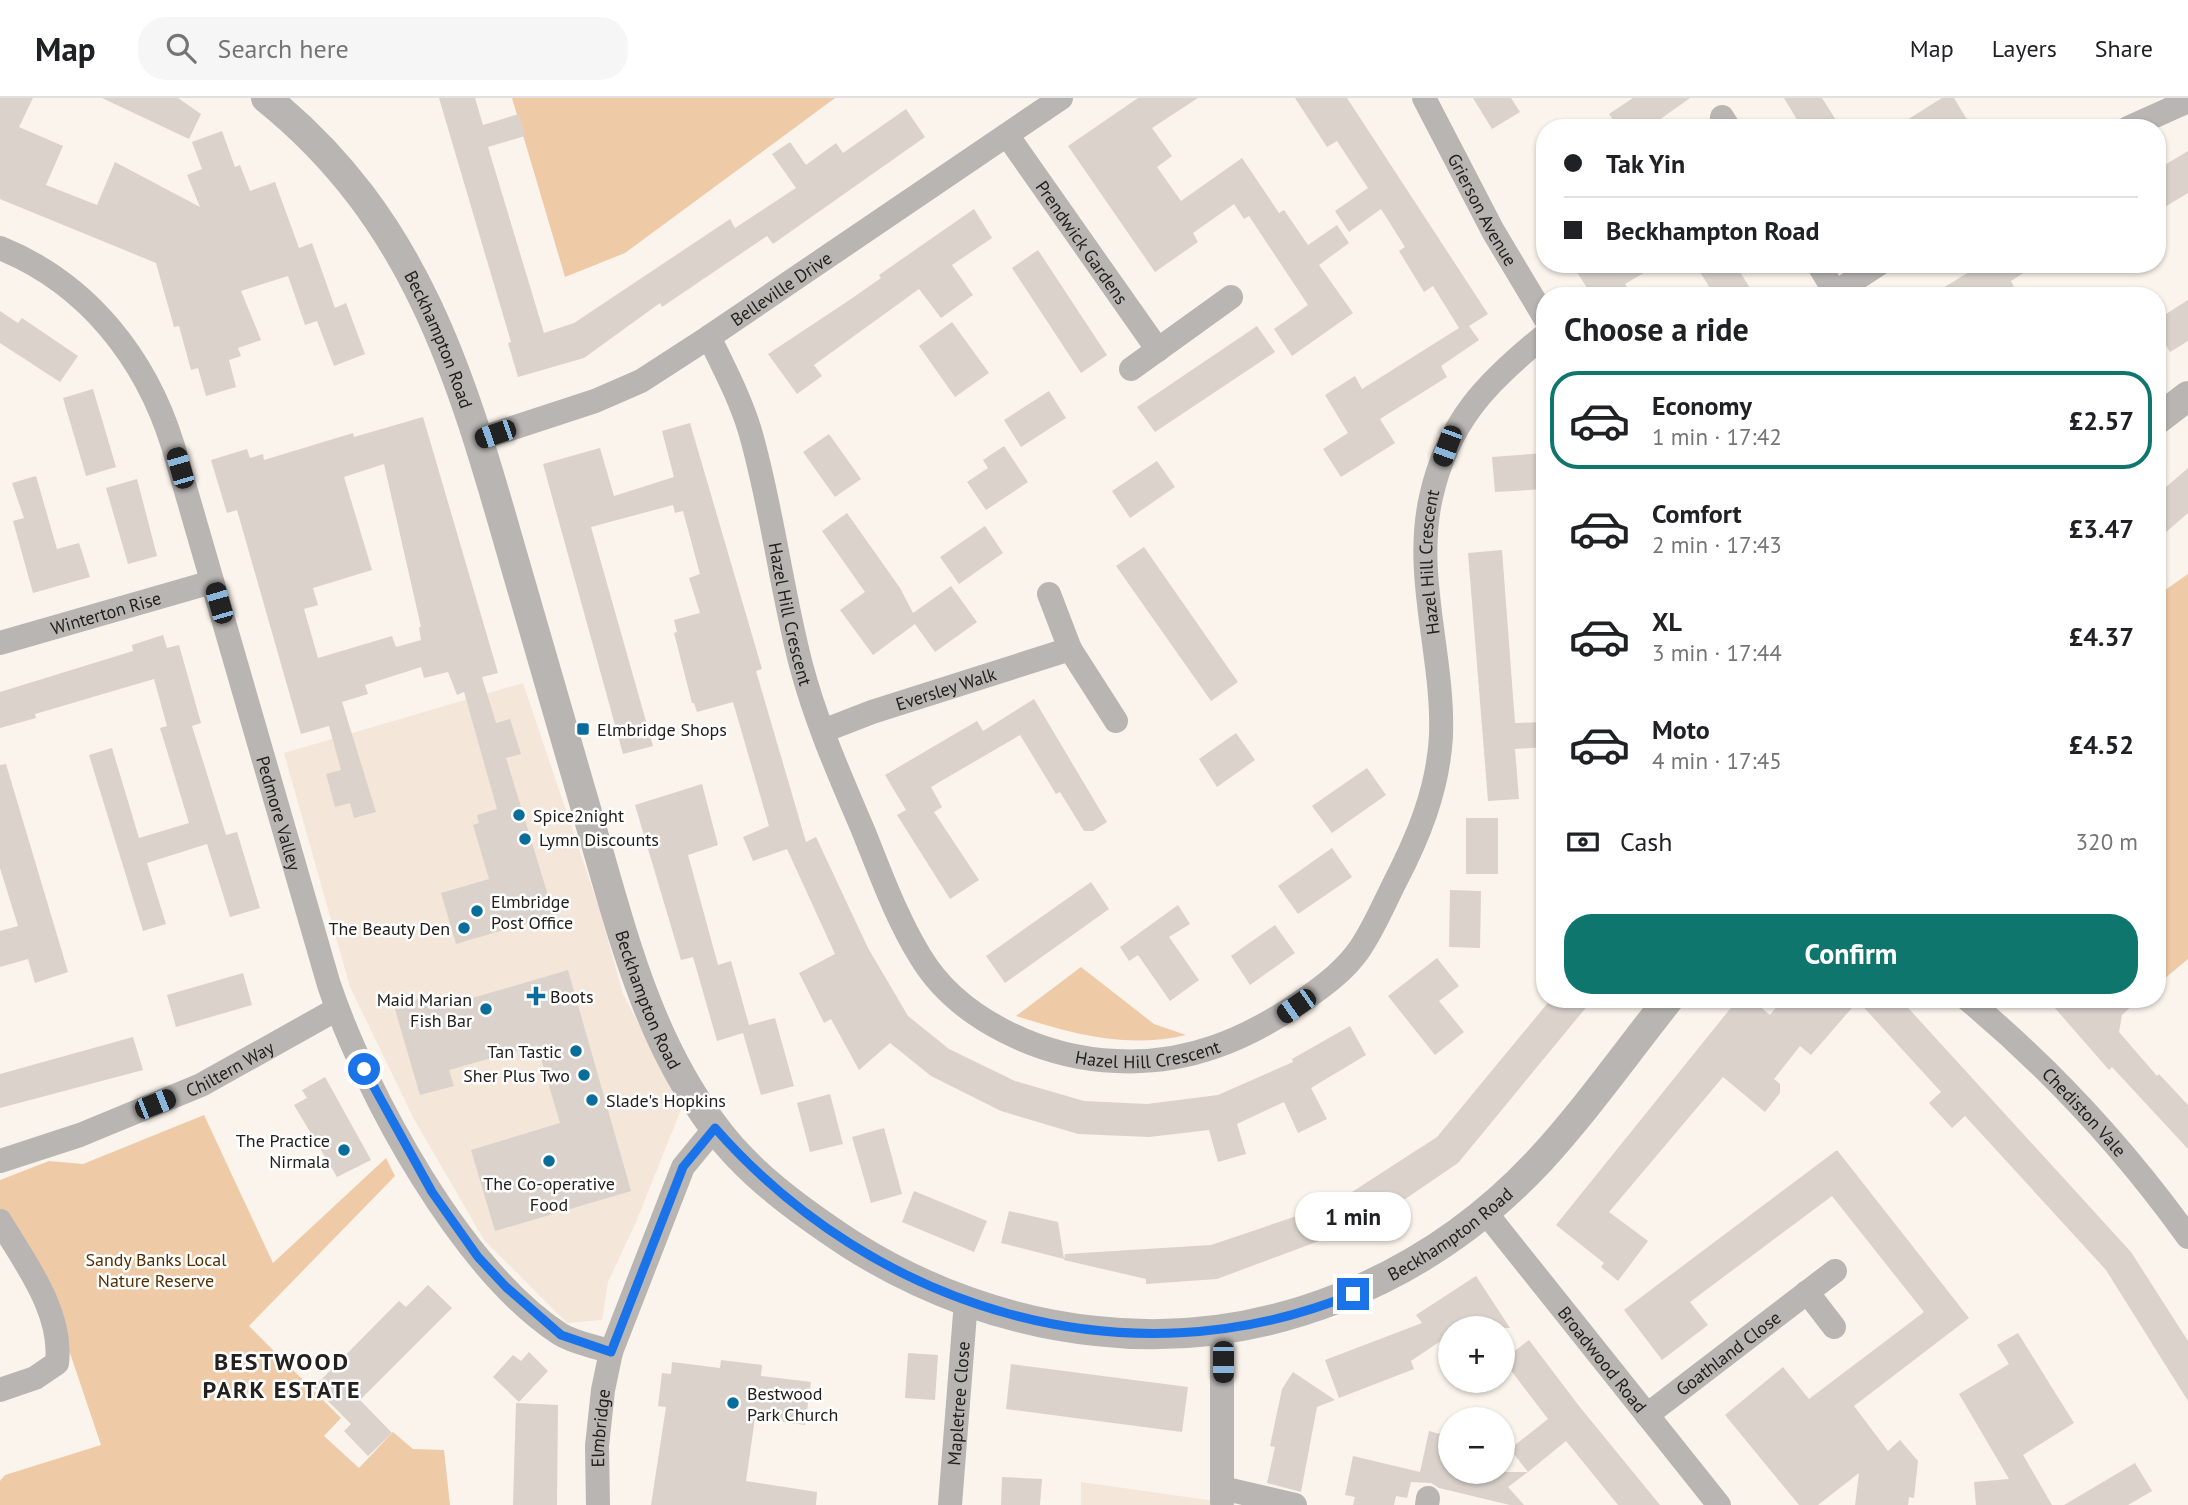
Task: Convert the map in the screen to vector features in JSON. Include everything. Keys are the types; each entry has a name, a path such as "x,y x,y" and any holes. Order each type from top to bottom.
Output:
{"street":[{"name":"Beckhampton Road","path":"266,98 299,128 356,190 411,270 448,348 480,439 630,962 670,1056 715,1128 767,1182 836,1234 915,1282 966,1301 1042,1322 1129,1335 1219,1329 1296,1314 1353,1294 1433,1251 1486,1213 1541,1159 1662,1008"},
{"name":"Belleville Drive","path":"480,439 595,401 629,386 709,337 1061,98"},
{"name":"Grierson Avenue","path":"1424,98 1493,231 1536,303"},
{"path":"2148,119 2188,101"},
{"name":"Prendwick Gardens","path":"1007,135 1158,350"},
{"name":"Pedmore Valley","path":"0,248 20,257 59,282 97,313 131,352 155,394 169,432 337,1009 401,1139 462,1236 506,1287 561,1335 611,1352"},
{"path":"1843,287 1865,273"},
{"path":"1131,369 1231,297"},
{"name":"Hazel Hill Crescent","path":"709,337 749,428 801,667 823,731 885,884 921,958 945,989 971,1010 1030,1042 1101,1061 1165,1060 1213,1049 1245,1037 1278,1018 1329,982 1360,949 1422,828 1431,797 1441,735 1426,567 1425,533 1433,491 1447,446 1477,398 1497,374 1536,342"},
{"path":"2166,413 2188,396"},
{"name":"Winterton Rise","path":"0,643 212,582"},
{"path":"1049,594 1070,649 1116,720"},
{"name":"Eversley Walk","path":"823,731 872,712 1070,649"},
{"name":"Chediston Vale","path":"1977,1008 2060,1083 2120,1149 2188,1237"},
{"name":"Chiltern Way","path":"0,1161 80,1135 201,1085 337,1009"},
{"name":"Elmbridge","path":"598,1505 597,1447 603,1390 611,1352 683,1167 715,1128"},
{"name":"Broadwood Road","path":"1486,1213 1720,1505"},
{"path":"0,1221 38,1286 59,1341 57,1363 36,1378 0,1390"},
{"name":"Goathland Close","path":"1647,1415 1835,1270"},
{"path":"1807,1292 1834,1327"},
{"name":"Mapletree Close","path":"950,1505 966,1301"},
{"path":"1219,1329 1223,1354 1222,1495 1295,1505"}],"shaded area":[{"name":"Elmbridge Shops","path":"523,683 599,908 623,994 682,1107 636,1222 608,1282 602,1320 567,1323 484,1240 414,1119 350,987 284,753"},
{"path":"1081,1482 1222,1502 1236,1505 1081,1505"}],"green space":[{"path":"512,98 835,98 625,253 565,277"},
{"path":"2188,574 2188,959 2166,977 2166,589"},
{"path":"1081,967 1154,1024 1186,1035 1143,1040 1100,1038 1016,1016"},
{"name":"Sandy Banks Local Nature Reserve","path":"204,1115 273,1263 386,1158 395,1176 249,1326 341,1418 324,1436 359,1468 393,1432 413,1449 444,1450 450,1505 0,1505 0,1481 5,1475 101,1445 47,1285 0,1209 0,1180 49,1161 83,1164"}],"building":[{"path":"0,98 33,98 19,127 63,146 46,185 97,205 115,162 200,207 187,175 202,169 192,142 222,131 235,167 240,165 250,191 275,182 299,248 312,243 335,308 346,303 365,354 334,366 317,321 305,325 288,276 241,291 261,340 238,348 241,356 229,360 236,387 206,396 198,368 191,370 179,326 174,327 156,263 0,199"},
{"path":"102,98 178,98 201,114 189,139"},
{"path":"439,98 475,98 483,125 519,114 525,136 488,147 544,333 574,323 730,219 735,228 796,188 772,154 790,142 806,165 836,143 843,153 906,109 925,137 773,244 767,236 662,307 660,303 584,358 518,377 508,343 511,342"},
{"path":"1138,98 1198,98 1152,128 1172,156 1157,167 1181,201 1242,158 1279,213 1284,210 1308,245 1337,225 1349,243 1319,265 1353,313 1292,356 1274,329 1308,305 1249,216 1244,219 1234,204 1193,233 1198,242 1155,272 1068,146"},
{"path":"1295,98 1347,98 1488,314 1469,326 1479,340 1441,366 1447,377 1380,419 1395,443 1341,477 1323,449 1348,433 1325,395 1355,376 1362,389 1459,328 1433,286 1424,292 1399,251 1405,247 1381,209 1349,232 1335,211 1368,188 1337,141 1327,147"},
{"path":"1473,98 1511,98 1520,112 1492,129"},
{"path":"1633,98 1690,98 1661,119 1613,119 1609,114"},
{"path":"1784,98 1822,98 1835,119 1797,119"},
{"path":"1942,98 1954,98 1967,119 1908,119"},
{"path":"2188,151 2188,193 2166,206 2166,164"},
{"path":"974,209 992,238 952,265 973,295 941,318 919,289 814,365 822,376 797,394 768,354 881,278 879,275"},
{"path":"1038,250 1107,355 1081,373 1012,268"},
{"path":"1578,273 1644,273 1625,284 1627,287 1586,287"},
{"path":"1701,273 1741,273 1749,287 1709,287"},
{"path":"1967,273 2023,273 2011,281 2014,287 1945,287"},
{"path":"2188,300 2188,341 2170,352 2166,345 2166,314"},
{"path":"0,311 18,323 22,318 78,356 60,382 0,343"},
{"path":"952,322 989,373 955,397 919,346"},
{"path":"1257,326 1275,352 1155,432 1137,407"},
{"path":"93,389 116,467 86,476 63,398"},
{"path":"1049,391 1066,418 1021,447 1004,420"},
{"path":"423,417 498,673 482,677 496,723 510,719 521,754 506,758 554,915 456,944 441,893 489,879 473,825 479,823 477,815 497,809 464,692 457,695 448,672 424,678 421,667 365,685 368,694 342,702 376,812 354,818 350,803 335,807 326,774 341,770 329,726 301,734 237,510 227,513 211,460 247,449 250,458 263,454 264,460 353,433 354,437","holes":["384,464 421,627 421,640 396,647 392,636 318,658 304,609 318,605 313,588 372,570 344,477"]},
{"path":"690,423 762,669 756,671 806,842 816,837 868,948 908,1016 949,1049 1015,1081 1084,1101 1147,1104 1218,1095 1293,1062 1292,1059 1350,1026 1366,1055 1311,1088 1327,1119 1298,1133 1284,1102 1237,1124 1246,1154 1218,1162 1209,1130 1149,1137 1078,1134 1001,1111 931,1076 890,1043 859,1070 831,1019 824,1023 799,973 835,954 787,849 753,861 743,837 769,826 733,702 697,712 692,703 674,633 677,632 674,620 700,613 689,578 700,574 683,511 675,513 673,505 591,527 653,746 623,754 543,464 600,448 614,496 674,477 662,431"},
{"path":"829,434 861,479 835,497 803,452"},
{"path":"1004,446 1028,482 986,510 967,482 988,468 983,460"},
{"path":"1536,454 1536,490 1495,492 1492,457"},
{"path":"1157,461 1175,487 1130,518 1112,491"},
{"path":"2188,468 2188,513 2166,532 2166,487"},
{"path":"36,476 57,549 79,543 90,577 33,593 13,521 24,518 12,483"},
{"path":"137,479 157,556 128,564 106,488"},
{"path":"847,513 900,588 913,613 951,586 977,622 935,652 915,624 873,655 840,610 865,592 822,531"},
{"path":"985,526 1003,553 959,584 940,557"},
{"path":"1144,547 1238,682 1211,701 1116,566"},
{"path":"1502,550 1515,723 1536,722 1536,748 1515,749 1519,799 1488,801 1468,553"},
{"path":"163,635 167,648 179,645 201,723 192,726 226,835 237,832 260,908 230,917 207,844 147,863 166,924 143,931 89,755 112,748 139,838 189,823 160,728 167,726 154,679 35,714 36,718 0,728 0,692 133,651 132,645"},
{"path":"1034,699 1107,822 1093,831 1084,831 1060,792 1056,794 1020,735 931,787 942,807 934,812 979,880 950,899 897,815 906,810 885,775 977,721 983,731"},
{"path":"1236,733 1255,760 1217,787 1199,759"},
{"path":"6,764 68,972 35,983 28,959 0,967 0,931 18,926 0,868 0,765"},
{"path":"1367,768 1386,795 1332,833 1312,806"},
{"path":"702,784 718,845 688,855 718,965 731,961 749,1025 775,1018 794,1086 761,1095 743,1033 717,1041 693,957 681,960 635,805"},
{"path":"1466,818 1498,818 1498,874 1466,874"},
{"path":"1332,848 1352,877 1298,914 1278,886"},
{"path":"1091,882 1109,909 1005,983 986,956"},
{"path":"1450,890 1481,891 1480,948 1449,947"},
{"path":"1178,905 1190,924 1169,937 1199,980 1170,1001 1138,955 1129,961 1120,947"},
{"path":"1275,925 1295,953 1250,985 1231,956"},
{"path":"1437,958 1459,986 1439,1001 1464,1032 1435,1055 1388,996"},
{"path":"568,970 631,1191 495,1231 471,1150 560,1123 537,1045 449,1070 454,1086 420,1095 394,1006 428,996 432,1010"},
{"path":"243,973 252,1005 176,1027 167,995"},
{"path":"1544,1008 1586,1008 1458,1163 1373,1221 1217,1279 1146,1284 1146,1279 1064,1260 1065,1254 1211,1245 1353,1197 1352,1192 1437,1137"},
{"path":"1731,1008 1762,1008 1770,1015 1776,1008 1852,1008 1811,1055 1800,1046 1774,1079 1780,1084 1780,1093 1765,1112 1723,1077 1609,1212 1648,1241 1618,1281 1601,1267 1604,1263 1556,1225"},
{"path":"1864,1008 1908,1008 2131,1252 2188,1341 2188,1401 2106,1270 1965,1116 1952,1128 1929,1103 1941,1092"},
{"path":"2055,1008 2129,1008 2122,1015 2119,1032 2157,1076 2159,1074 2188,1105 2188,1149 2112,1067 2109,1070"},
{"path":"133,1037 143,1070 0,1108 0,1074"},
{"path":"325,1077 371,1160 337,1177 294,1105 307,1098 302,1090"},
{"path":"830,1094 843,1144 810,1152 797,1103"},
{"path":"884,1128 902,1194 871,1203 852,1137"},
{"path":"1837,1150 1969,1318 1854,1406 1888,1451 1900,1440 1918,1461 1914,1498 1909,1497 1908,1505 1855,1505 1859,1473 1818,1505 1799,1505 1725,1415 1783,1367 1809,1399 1924,1312 1832,1196 1690,1302 1708,1325 1662,1360 1624,1310"},
{"path":"914,1191 987,1221 974,1252 902,1222"},
{"path":"1009,1211 1058,1222 1064,1259 1001,1243"},
{"path":"1476,1276 1502,1316 1438,1316 1438,1343 1411,1361 1414,1369 1339,1398 1325,1360 1422,1323 1416,1315"},
{"path":"428,1285 452,1308 360,1400 392,1433 368,1456 344,1431 351,1424 314,1387 399,1301 406,1307"},
{"path":"2018,1333 2074,1423 2023,1455 2052,1505 1976,1505 1974,1482 2009,1479 1959,1394 2009,1364 1997,1345"},
{"path":"1529,1340 1660,1505 1618,1505 1566,1441 1528,1472 1515,1455 1515,1445 1548,1419 1515,1376 1515,1351"},
{"path":"529,1352 548,1371 519,1402 493,1377 513,1355 521,1361"},
{"path":"908,1353 938,1355 935,1400 905,1398"},
{"path":"721,1360 762,1365 761,1376 811,1382 805,1425 755,1418 746,1481 817,1492 816,1505 651,1505 666,1407 658,1406 662,1373 671,1374 672,1362 720,1368"},
{"path":"1011,1364 1188,1387 1182,1432 1006,1409"},
{"path":"1293,1372 1335,1400 1317,1407 1301,1492 1267,1483 1275,1447 1270,1446 1282,1389"},
{"path":"516,1403 558,1405 557,1505 513,1505"},
{"path":"1429,1431 1438,1433 1438,1484 1512,1484 1508,1487 1524,1505 1510,1505 1439,1488 1431,1483 1411,1482 1407,1498 1396,1496 1394,1505 1353,1505 1355,1497 1345,1495 1353,1456 1420,1472"},
{"path":"2135,1463 2152,1491 2128,1505 2064,1505"},
{"path":"1515,1472 1528,1472 1515,1482"},
{"path":"1002,1477 1042,1479 1040,1505 1001,1505"}],"place":[{"name":"Elmbridge Shops","path":"583,729"},
{"name":"Spice2night","path":"519,815"},
{"name":"Lymn Discounts","path":"525,839"},
{"name":"Elmbridge Post Office","path":"477,911"},
{"name":"The Beauty Den","path":"464,928"},
{"name":"Boots","path":"536,996"},
{"name":"Maid Marian Fish Bar","path":"486,1009"},
{"name":"Tan Tastic","path":"576,1051"},
{"name":"Sher Plus Two","path":"584,1075"},
{"name":"Slade's Hopkins","path":"592,1100"},
{"name":"The Practice Nirmala","path":"344,1150"},
{"name":"The Co-operative Food","path":"549,1161"},
{"name":"Bestwood Park Church","path":"733,1403"}],"district":[{"name":"BESTWOOD PARK ESTATE","path":"282,1375"}],"route":[{"path":"364,1069 432,1192 478,1257 506,1287 561,1335 611,1352 620,1323 683,1167 715,1128 767,1182 871,1257 915,1282 1030,1320 1129,1335 1167,1334 1262,1322 1296,1314 1353,1294"}]}
